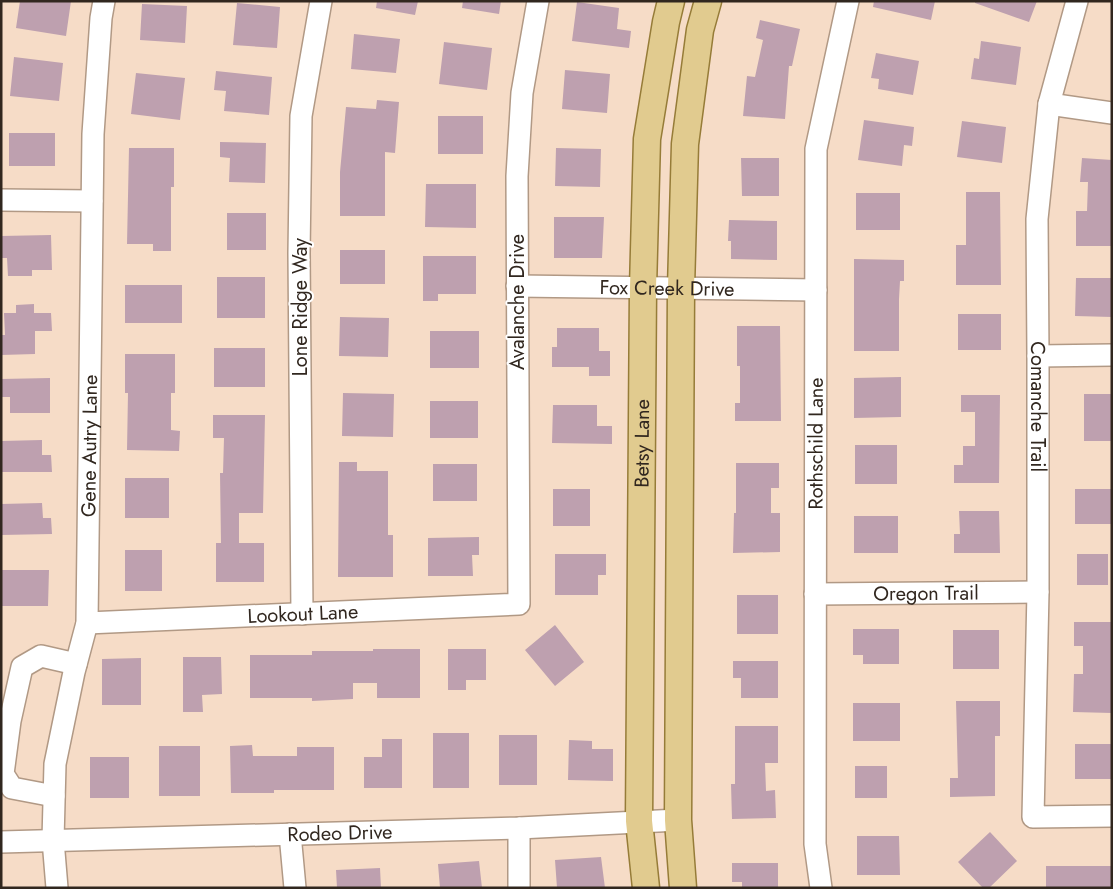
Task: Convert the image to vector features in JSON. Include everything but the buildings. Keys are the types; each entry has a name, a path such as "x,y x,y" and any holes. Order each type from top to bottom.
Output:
{"main road":[{"name":"Betsy Lane","path":"646,888 639,821 646,139 671,1"},
{"name":"Betsy Lane","path":"683,888 678,820 681,288 685,144 700,30 708,1"}],"street":[{"name":"Gene Autry Lane","path":"57,888 54,840 54,764 87,623 93,134 101,18 104,1"},
{"name":"Lone Ridge Way","path":"302,614 299,253 301,116 321,1"},
{"name":"Avalanche Drive","path":"519,604 516,176 522,93 538,1"},
{"name":"Rothschild Lane","path":"821,888 815,844 816,149 848,1"},
{"name":"Comanche Trail","path":"1078,1 1049,104 1037,219 1038,592 1033,817 1112,816"},
{"path":"1049,104 1112,113"},
{"path":"1,200 92,201"},
{"name":"Fox Creek Drive","path":"517,286 816,290"},
{"path":"1038,356 1112,355"},
{"name":"Oregon Trail","path":"815,594 1038,592"},
{"name":"Lookout Lane","path":"87,623 519,604"},
{"path":"54,796 12,788 3,774 10,721 22,667 41,656 76,664"},
{"name":"Rodeo Drive","path":"1,842 519,828 678,820"},
{"path":"519,828 519,888"},
{"path":"290,834 295,888"}]}
